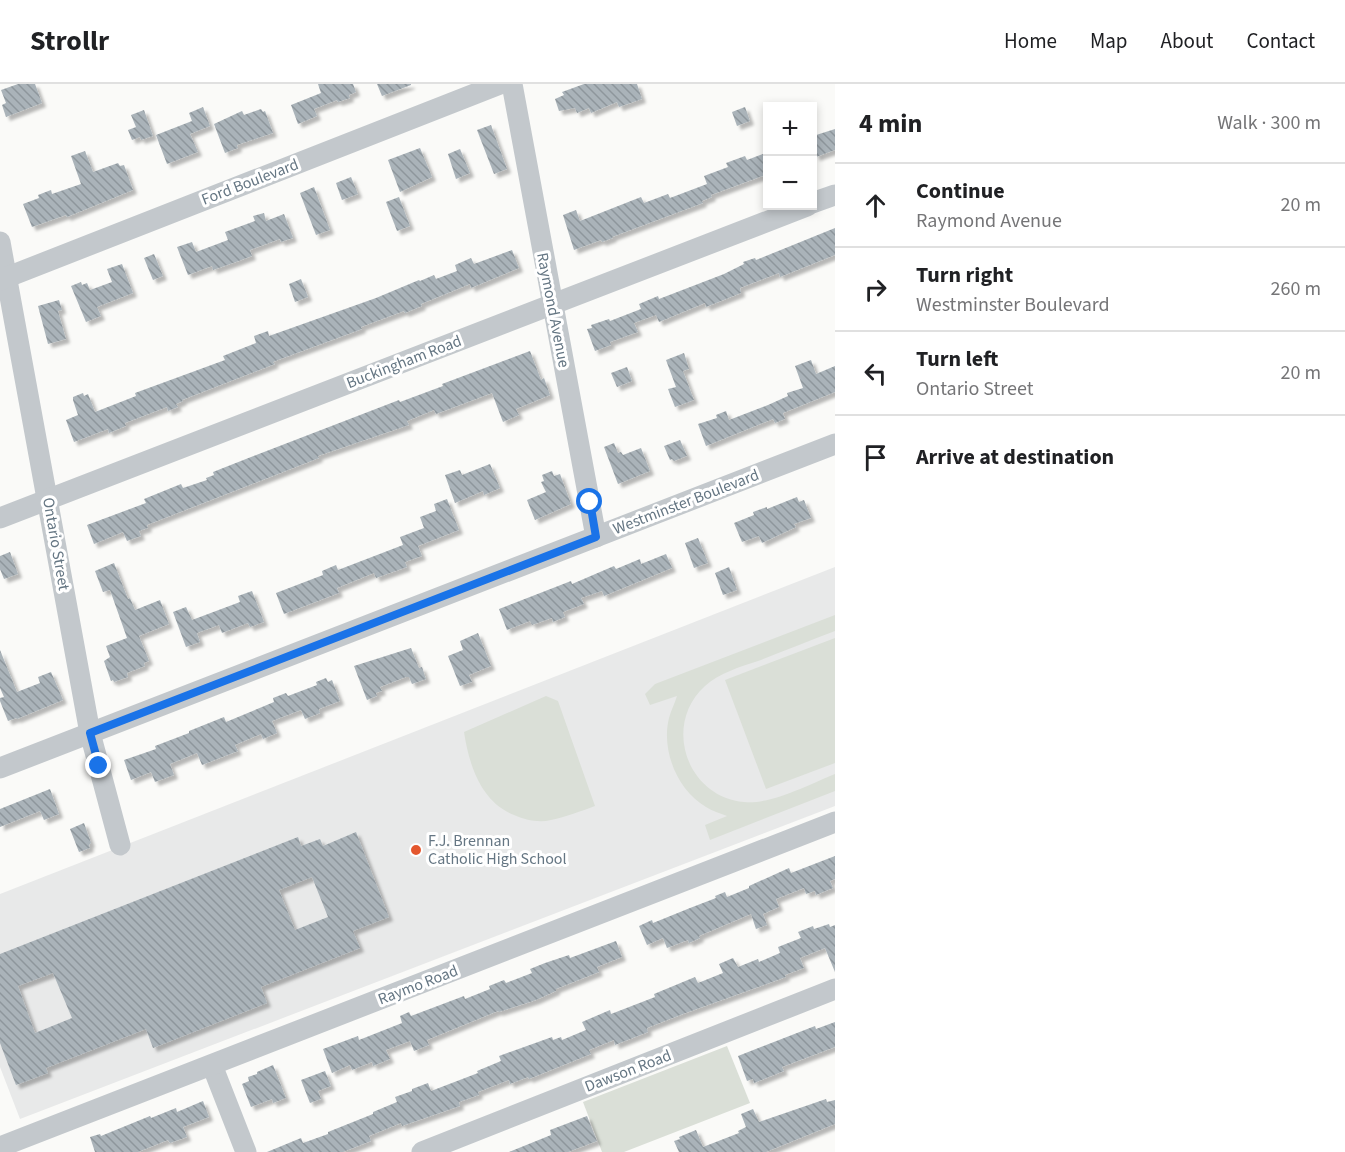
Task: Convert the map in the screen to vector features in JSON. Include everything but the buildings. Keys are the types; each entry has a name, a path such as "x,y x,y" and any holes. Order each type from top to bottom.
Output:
{"street":[{"name":"Ford Boulevard","path":"3,278 500,84"},
{"name":"Raymond Avenue","path":"512,84 596,537"},
{"path":"817,202 835,195"},
{"name":"Buckingham Road","path":"0,518 797,210"},
{"name":"Ontario Street","path":"0,242 3,278 48,500 90,733 120,845"},
{"name":"Westminster Boulevard","path":"0,768 835,444"},
{"name":"Raymo Road","path":"0,1147 835,822"},
{"name":"Dawson Road","path":"422,1152 835,989"},
{"path":"212,1065 246,1152"}],"shaded area":[{"name":"F.J. Brennan Catholic High School","path":"835,567 835,806 20,1119 0,1067 0,894"},
{"path":"835,615 835,631 730,671 711,681 692,702 685,720 683,739 687,757 695,773 708,787 724,797 744,802 766,800 790,793 835,774 835,791 710,840 705,825 727,816 696,800 679,780 674,768 667,743 667,730 677,696 650,705 645,694 655,684"},
{"path":"835,638 835,763 766,789 725,680"},
{"path":"546,696 558,701 595,806 557,819 527,820 503,809 485,792 473,769 464,732"},
{"path":"727,1046 750,1103 624,1152 602,1152 583,1102"}],"place":[{"name":"F.J. Brennan Catholic High School","path":"416,850"}],"route":[{"path":"99,766 90,733 596,537 590,502"}]}
